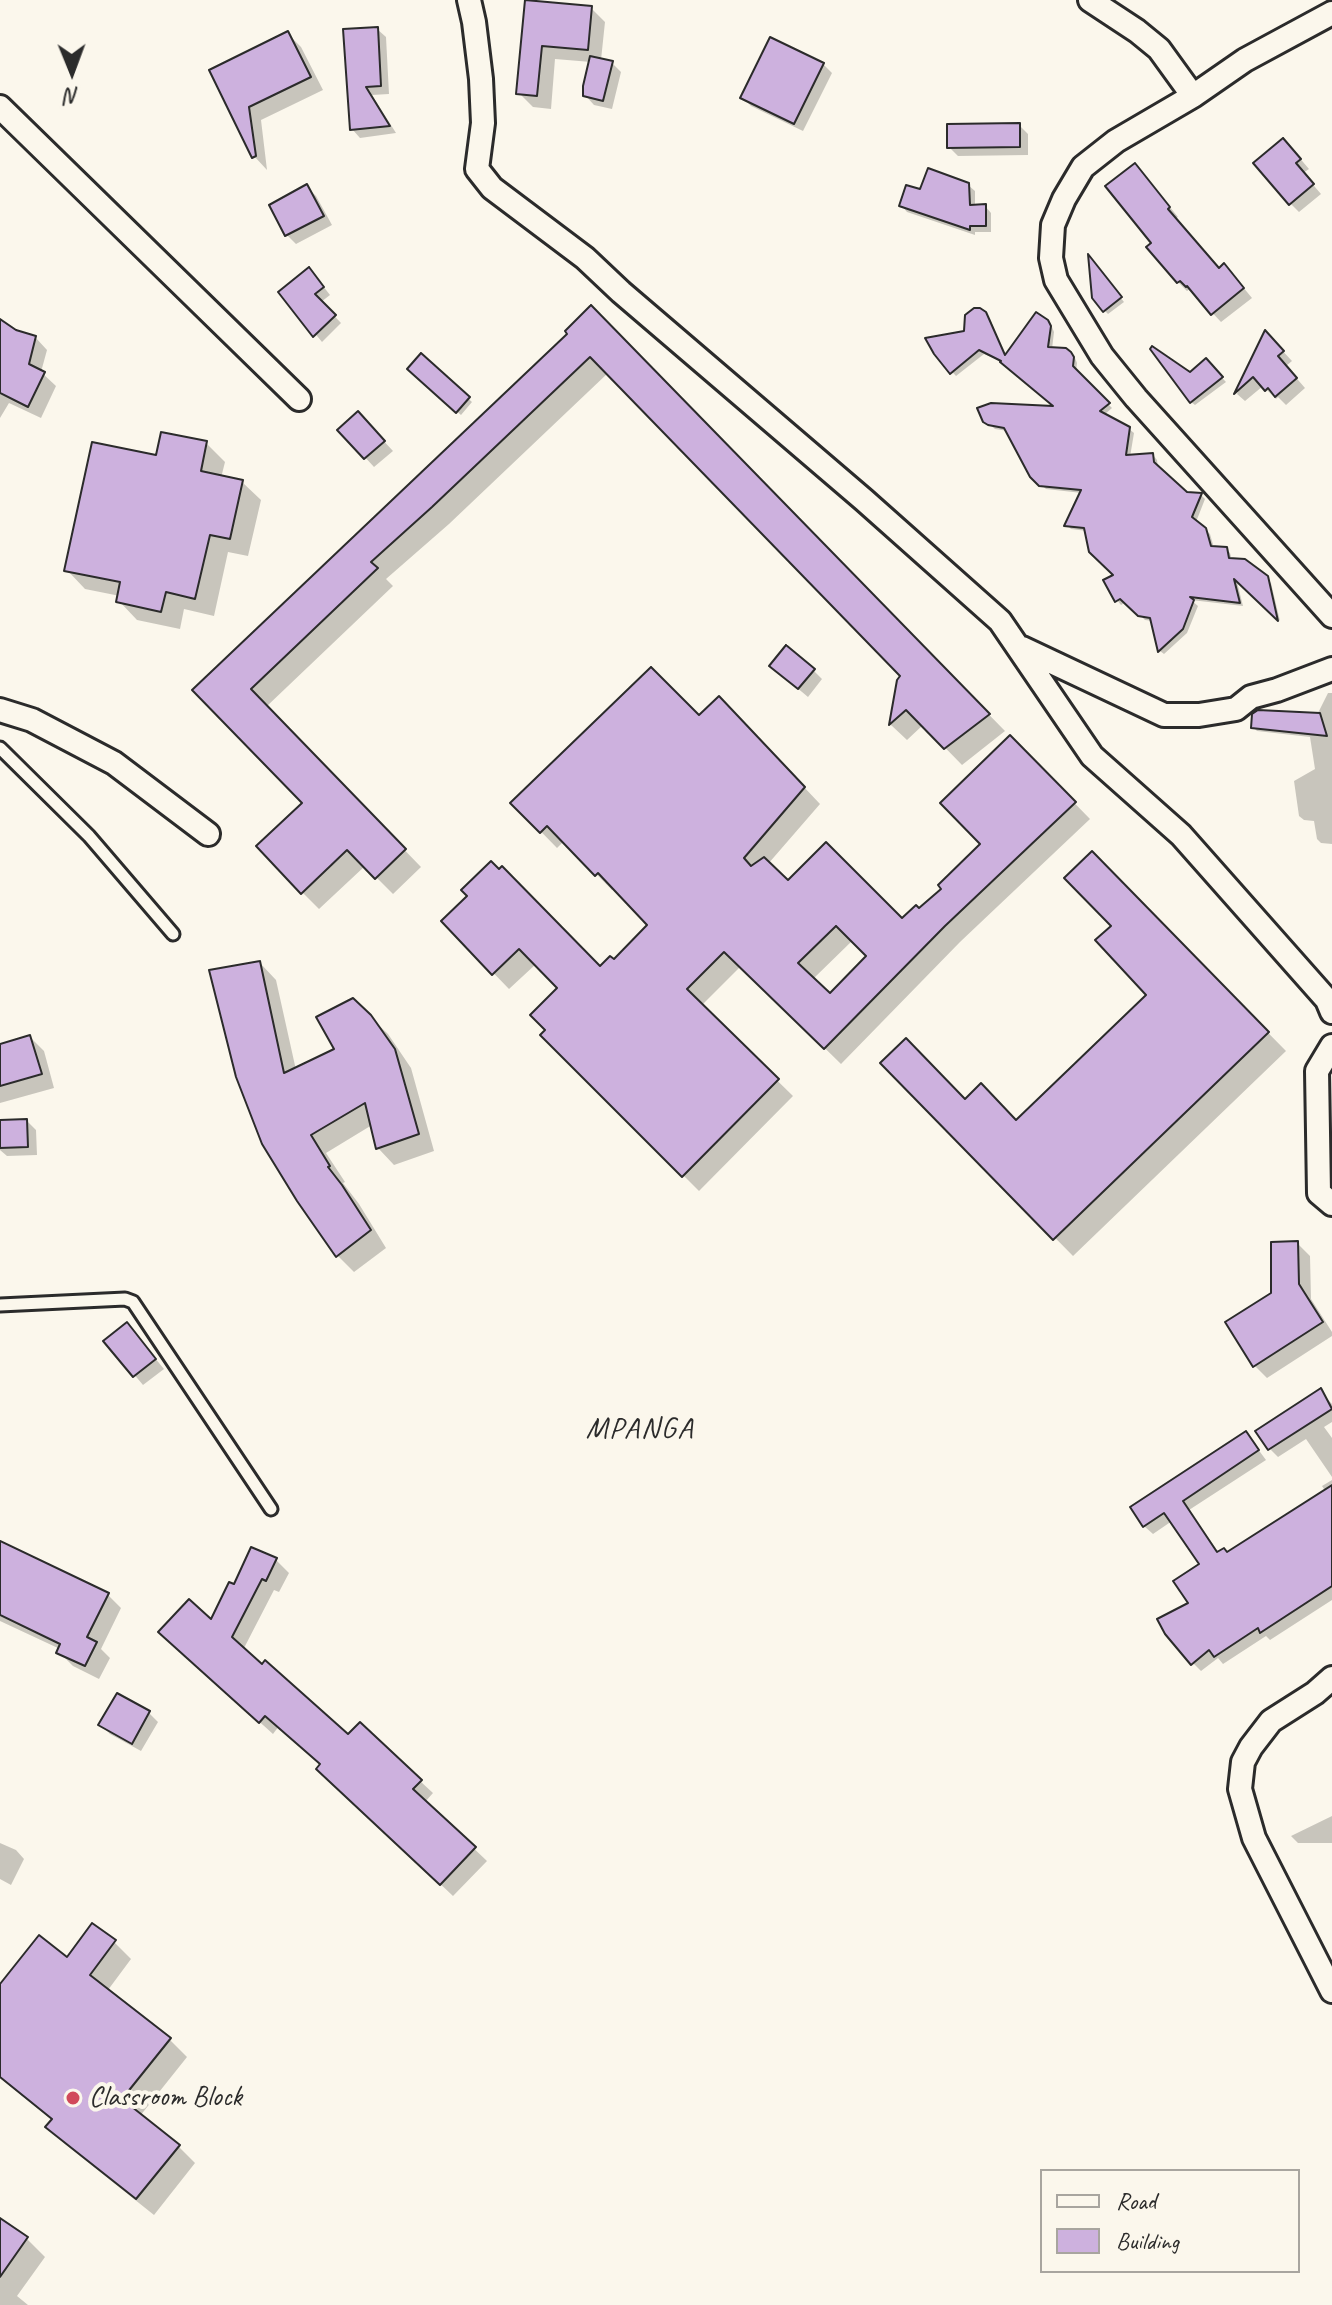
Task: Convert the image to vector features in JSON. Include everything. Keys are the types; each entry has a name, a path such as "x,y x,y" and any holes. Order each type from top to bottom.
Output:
{"street":[{"path":"469,0 481,79 483,123 477,169 492,188 585,258 1000,621 1092,756 1181,835 1327,1000 1332,1012"},
{"path":"1090,0 1159,49 1193,96"},
{"path":"1332,13 1245,60 1193,96 1116,141 1083,167 1053,225 1051,258 1056,280 1102,356 1332,616"},
{"path":"0,107 299,399"},
{"path":"1018,647 1164,715 1199,715 1236,709 1251,697 1332,669"},
{"path":"0,710 32,720 114,763 208,834"},
{"path":"1332,1046 1317,1071 1319,1193 1332,1204"},
{"path":"1332,1678 1315,1693 1271,1721 1243,1762 1240,1789 1254,1838 1332,1991"}],"lane":[{"path":"0,748 89,836 173,934"},
{"path":"0,1305 125,1299 133,1302 271,1509"}],"building":[{"path":"525,0 592,6 588,50 542,46 537,96 516,94"},
{"path":"378,27 381,86 366,87 390,126 350,130 343,29"},
{"path":"288,31 311,77 249,107 256,156 252,158 209,70"},
{"path":"770,37 824,63 794,124 740,98"},
{"path":"590,56 613,61 603,101 583,96"},
{"path":"1020,123 1020,147 947,148 947,124"},
{"path":"1283,138 1301,159 1296,163 1314,184 1289,205 1253,163"},
{"path":"1135,163 1170,207 1168,209 1219,268 1224,263 1244,288 1211,315 1187,286 1180,281 1177,283 1146,247 1151,243 1105,186"},
{"path":"928,168 969,183 970,205 986,204 986,226 970,226 970,230 899,206 906,185 920,189"},
{"path":"307,184 324,216 285,236 269,205"},
{"path":"1088,254 1122,297 1103,312 1092,298"},
{"path":"309,267 324,287 315,294 336,315 313,337 278,292"},
{"path":"591,305 990,714 944,749 906,710 889,725 900,676 590,357 371,562 378,568 251,689 406,849 375,879 347,850 301,894 256,846 302,803 192,690 567,334 565,331"},
{"path":"974,308 986,312 1005,355 1036,312 1048,320 1051,326 1048,347 1066,348 1071,352 1073,366 1110,403 1100,411 1130,427 1126,455 1153,453 1154,462 1187,492 1202,493 1192,517 1206,528 1211,546 1227,547 1229,558 1245,559 1268,576 1278,621 1234,579 1240,603 1190,597 1194,600 1183,629 1158,652 1150,618 1138,616 1120,599 1115,602 1103,580 1113,575 1089,552 1084,528 1064,526 1081,490 1039,486 1030,477 1004,428 983,422 977,408 991,403 1053,406 1001,361 979,350 950,374 925,338 964,331 965,315"},
{"path":"0,319 16,330 36,336 29,364 45,372 28,407 0,393"},
{"path":"1265,330 1284,351 1278,356 1297,378 1275,397 1253,377 1234,394"},
{"path":"1152,346 1190,372 1206,358 1223,377 1190,403 1150,349"},
{"path":"421,353 470,397 456,413 407,369"},
{"path":"358,411 385,441 364,459 337,430"},
{"path":"161,432 207,441 201,471 243,480 230,539 210,535 195,599 166,592 161,612 116,602 120,582 64,571 92,442 156,455"},
{"path":"786,645 815,669 798,689 769,666"},
{"path":"651,667 699,715 719,696 805,787 744,858 751,866 764,857 788,880 826,842 902,918 941,889 938,885 980,844 940,803 1010,735 1076,802 945,926 824,1049 724,952 687,989 779,1079 682,1177 540,1035 545,1030 530,1015 557,988 519,949 492,975 441,921 467,896 461,890 491,861 499,869 502,866 600,966 610,956 614,959 647,925 598,873 595,876 547,826 540,833 510,803","holes":["836,926 866,956 830,993 798,963"]},
{"path":"1258,710 1320,713 1327,736 1251,728 1252,714"},
{"path":"1092,851 1269,1032 1053,1240 880,1063 906,1038 965,1099 981,1083 1016,1120 1146,995 1095,940 1111,926 1064,878"},
{"path":"260,961 284,1073 334,1049 316,1017 353,998 371,1015 395,1049 419,1134 376,1149 365,1103 311,1135 328,1167 371,1230 336,1257 262,1144 236,1077 209,970"},
{"path":"30,1035 42,1074 0,1086 0,1044"},
{"path":"27,1119 28,1147 0,1148 0,1120"},
{"path":"1298,1241 1299,1284 1323,1322 1253,1367 1225,1322 1271,1293 1271,1242"},
{"path":"127,1322 156,1359 133,1377 103,1341"},
{"path":"1321,1388 1332,1409 1268,1450 1255,1431"},
{"path":"1246,1431 1259,1450 1183,1501 1217,1552 1224,1548 1227,1552 1332,1485 1332,1586 1260,1633 1258,1628 1214,1657 1209,1650 1191,1665 1165,1634 1157,1619 1188,1603 1173,1581 1199,1564 1164,1513 1143,1527 1130,1507"},
{"path":"0,1541 109,1593 87,1637 97,1642 85,1666 56,1653 60,1644 0,1615"},
{"path":"251,1547 277,1558 266,1581 262,1579 232,1637 262,1664 265,1660 348,1734 360,1722 422,1780 413,1789 476,1847 440,1885 316,1769 320,1764 265,1716 259,1723 158,1632 189,1599 211,1619 229,1582 234,1584"},
{"path":"117,1693 150,1711 132,1744 98,1725"},
{"path":"92,1923 116,1940 90,1975 171,2038 122,2099 180,2145 136,2199 45,2127 52,2119 0,2077 0,1984 39,1935 67,1957"},
{"path":"0,2218 28,2237 0,2277"}],"place":[{"name":"Classroom Block","path":"73,2098"}],"district":[{"name":"MPANGA","path":"640,1429"}]}
